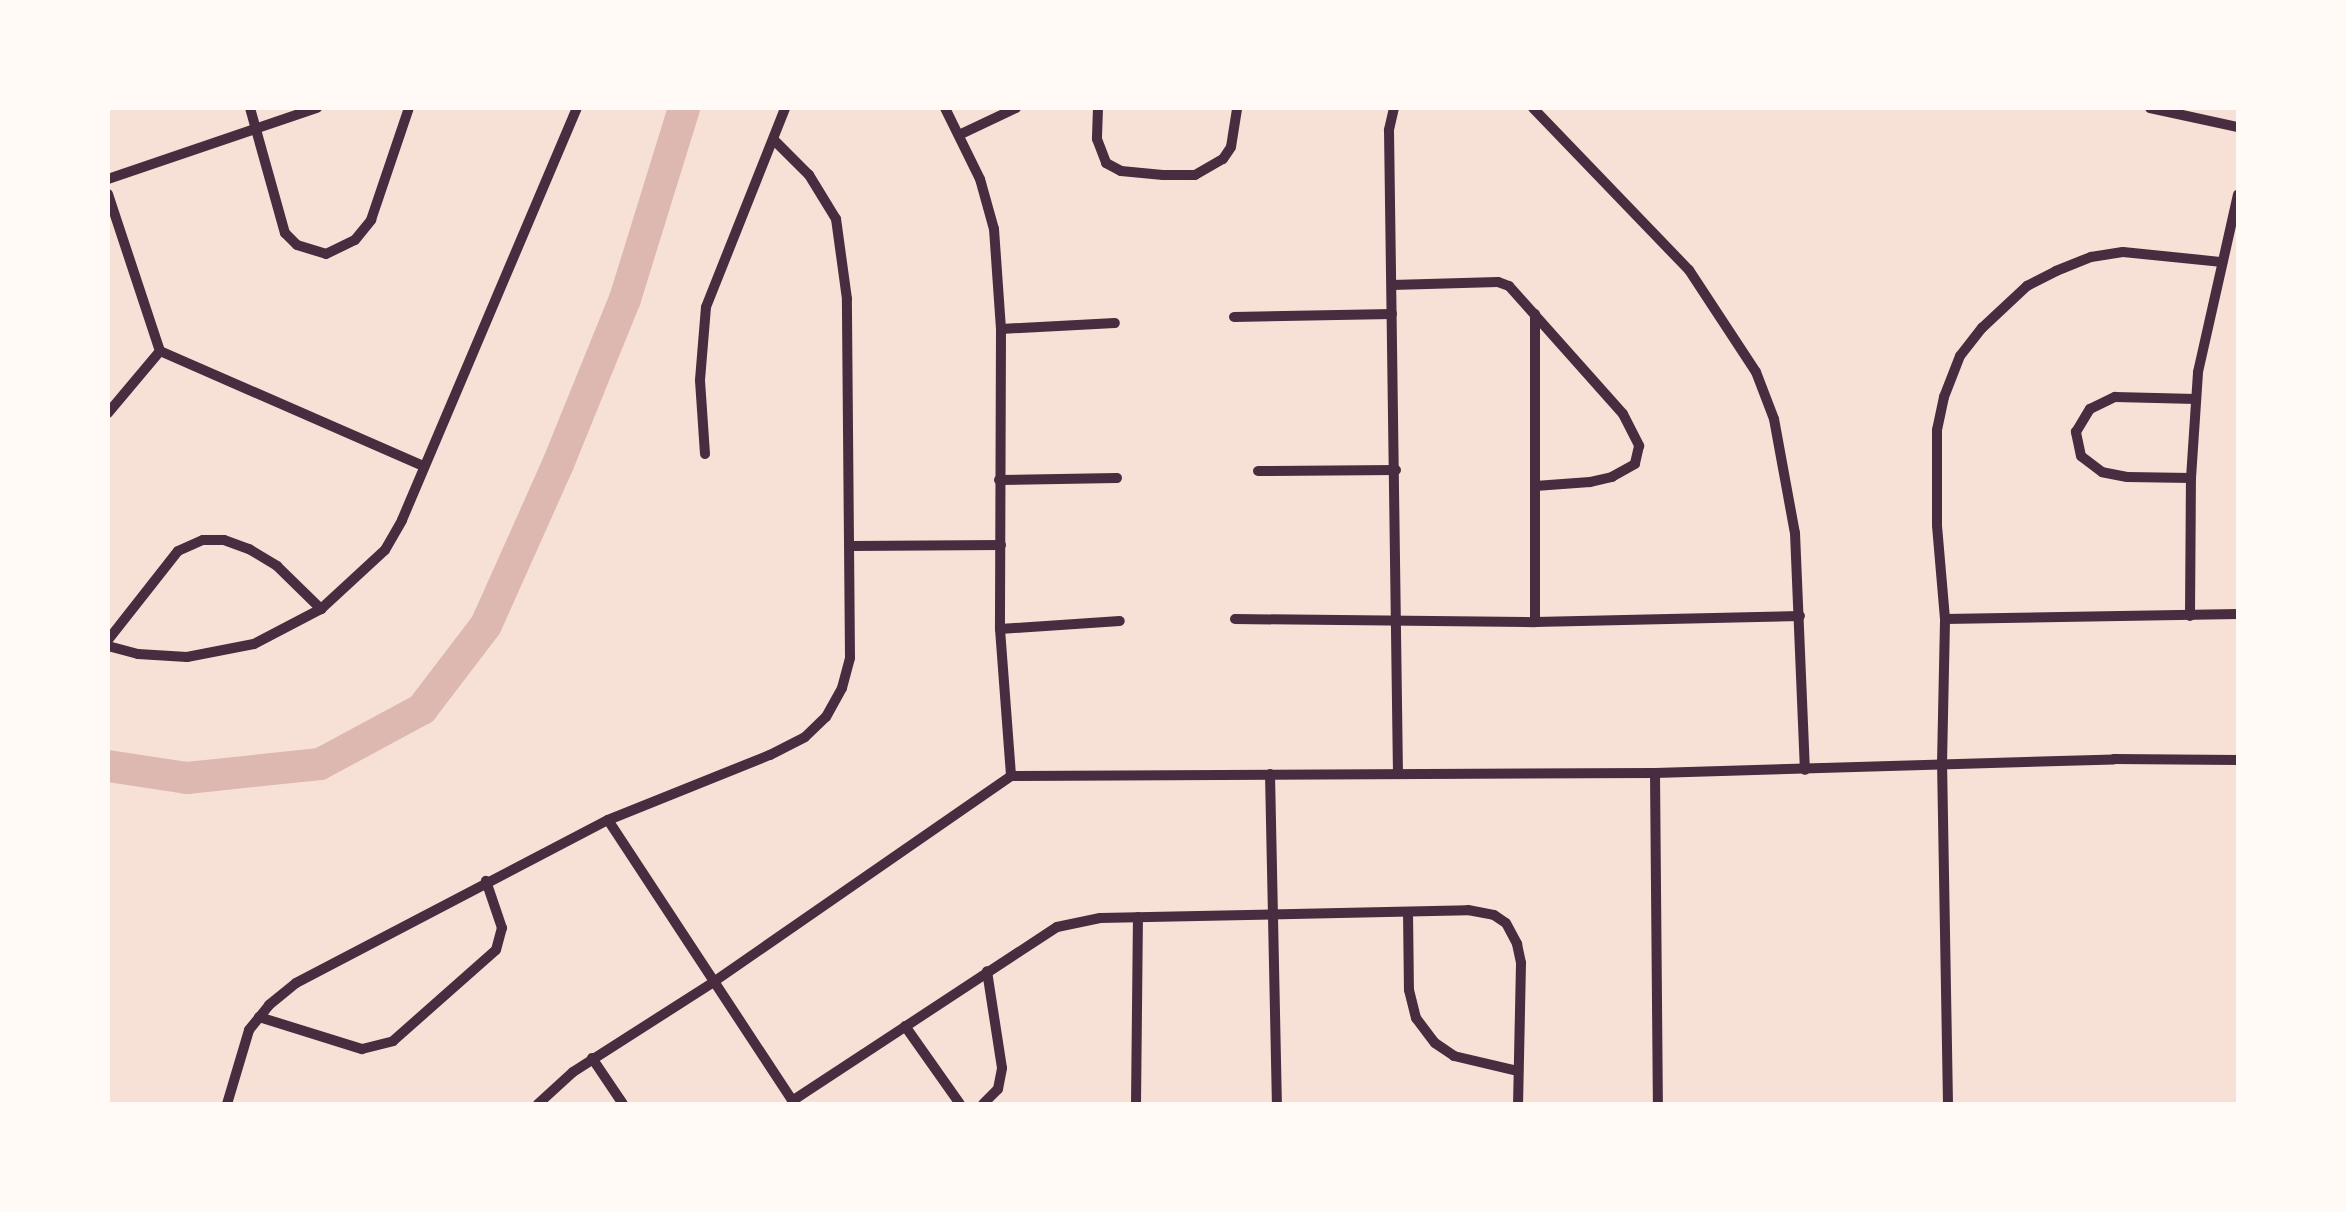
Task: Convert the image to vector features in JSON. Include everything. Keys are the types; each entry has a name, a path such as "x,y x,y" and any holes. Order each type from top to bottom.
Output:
{"street":[{"path":"250,108 285,233 297,246 326,254 355,240 371,220 409,108"},
{"path":"108,179 317,108"},
{"path":"321,609 277,566 249,548 203,540 178,552 108,643 138,654 221,654 254,644 321,609 384,550 577,108"},
{"path":"705,454 700,380 706,307 785,108"},
{"path":"945,108 961,134 994,229 1000,330 1000,629 1011,776"},
{"path":"961,134 1016,108"},
{"path":"1098,108 1098,139 1106,162 1121,171 1162,175 1195,174 1223,159 1231,147 1236,108"},
{"path":"1394,108 1390,130 1398,771"},
{"path":"1533,108 1690,270 1756,372 1774,420 1786,473 1800,616 1805,770"},
{"path":"2150,108 2238,128"},
{"path":"227,1104 249,1030 296,984 608,820 770,755 805,736 826,717 842,688 850,658 852,546 842,247 825,196 774,140"},
{"path":"108,194 160,351 423,466"},
{"path":"2190,616 2196,399 2238,194"},
{"path":"1948,1104 1942,764 1945,619 1936,525 1937,430 1960,356 1982,328 2027,286 2091,257 2123,252 2222,262"},
{"path":"1392,284 1498,282 1535,313 1624,414 1639,456 1635,464 1612,477 1534,486"},
{"path":"1534,622 1535,313"},
{"path":"1234,317 1392,314"},
{"path":"1000,330 1115,323"},
{"path":"108,413 160,351"},
{"path":"2191,478 2127,478 2102,472 2081,456 2076,432 2090,409 2115,397 2196,399"},
{"path":"1258,471 1396,470"},
{"path":"1000,480 1117,478"},
{"path":"852,546 1002,545"},
{"path":"1945,619 2238,614"},
{"path":"1235,618 1534,622 1800,616"},
{"path":"1000,629 1120,621"},
{"path":"538,1104 592,1058 712,983 1011,776 1655,772 2238,760"},
{"path":"1655,772 1658,1104"},
{"path":"1270,774 1278,1104"},
{"path":"608,820 793,1103 1057,927 1100,918 1468,910 1494,915 1506,923 1521,963 1518,1104"},
{"path":"260,1017 362,1049 394,1041 496,950 502,928 486,881"},
{"path":"1408,912 1408,990 1416,1018 1454,1056 1518,1071"},
{"path":"1136,1104 1138,918"},
{"path":"983,1104 998,1090 1002,1068 987,971"},
{"path":"906,1026 960,1104"},
{"path":"592,1058 623,1104"}],"waterway":[{"path":"108,766 187,778 320,764 422,709 486,625 558,464 625,299 684,108"}]}
